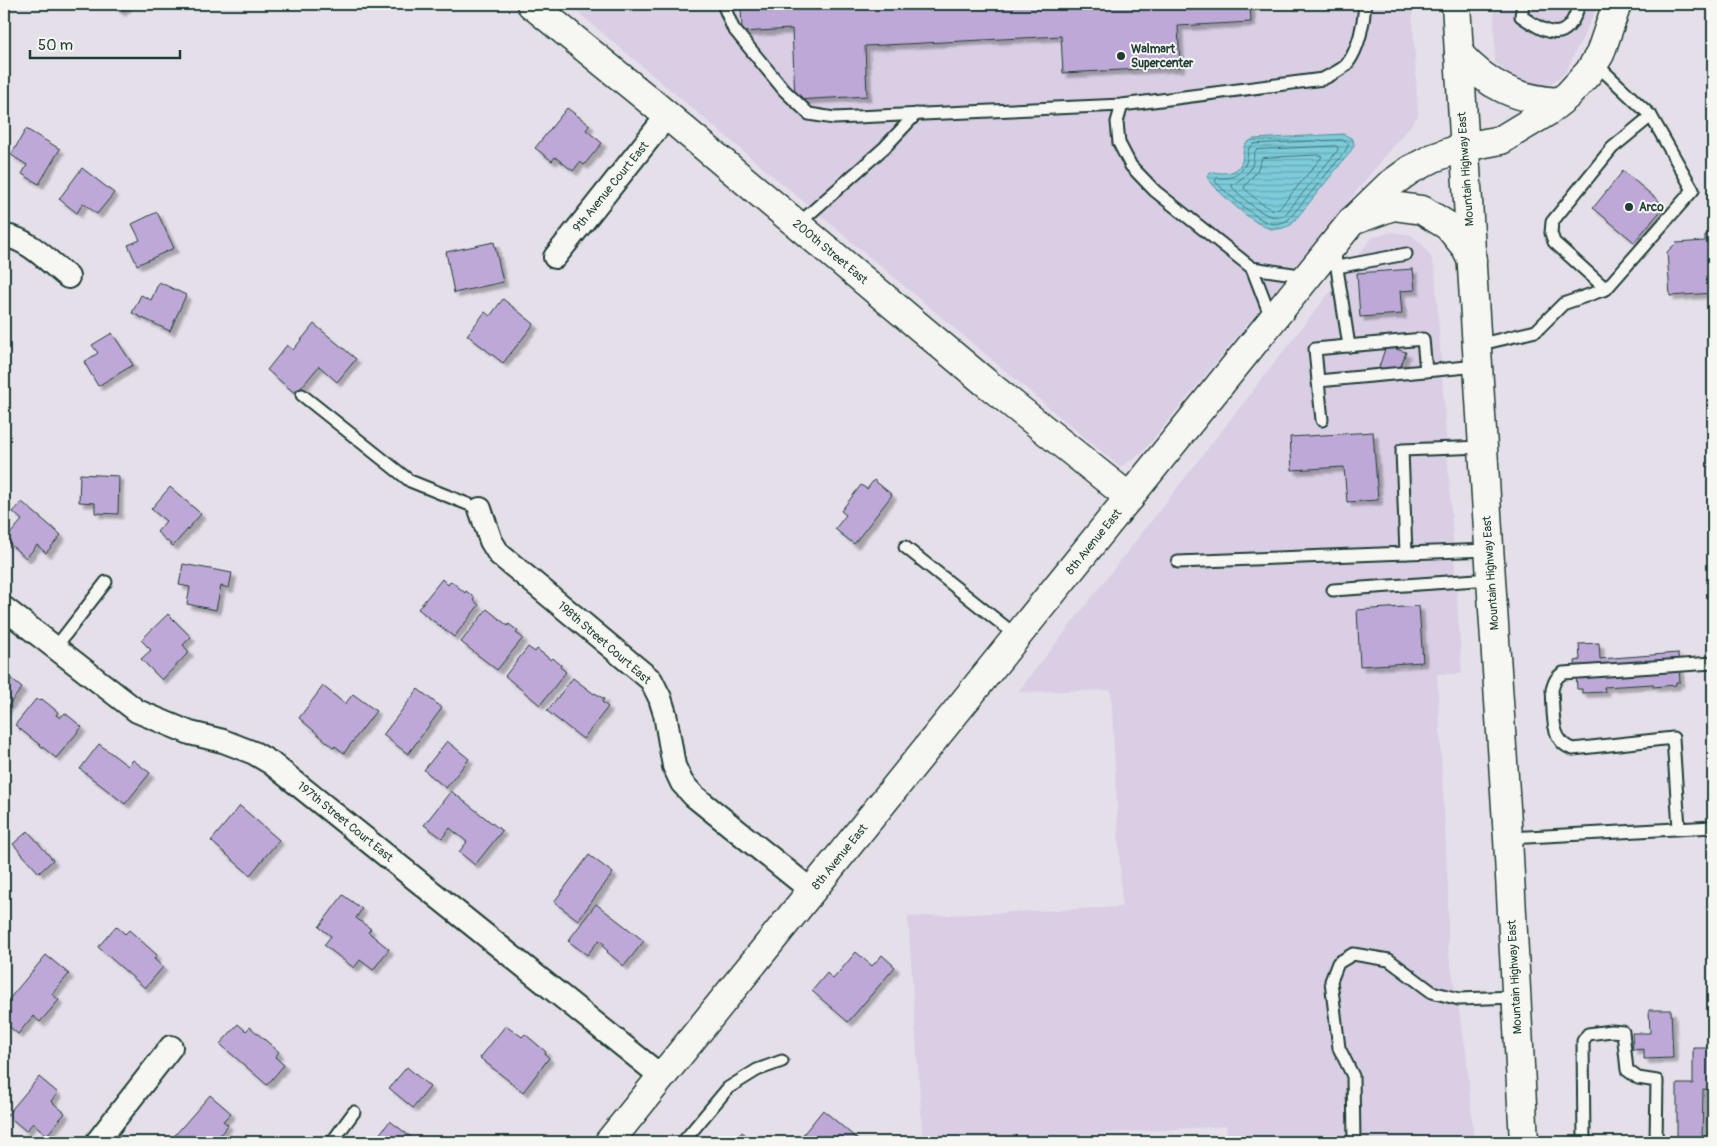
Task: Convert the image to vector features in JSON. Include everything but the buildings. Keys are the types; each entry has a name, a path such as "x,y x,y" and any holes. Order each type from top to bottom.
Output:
{"street":[{"name":"200th Street East","path":"530,4 985,382 1130,498"},
{"name":"Mountain Highway East","path":"1456,4 1508,838 1524,1142"},
{"name":"8th Avenue East","path":"609,1142 1018,637 1307,276 1335,255 1352,221 1388,186 1410,170 1434,158 1464,147 1501,140 1547,112 1589,72 1595,63 1600,54 1617,4"},
{"path":"1459,54 1487,80 1504,90 1540,101 1559,102"},
{"name":"9th Avenue Court East","path":"555,257 667,116"},
{"path":"1352,221 1393,206 1422,210 1448,226 1466,248 1472,260"},
{"path":"4,236 19,240 68,277"},
{"name":"198th Street Court East","path":"480,509 491,541 498,554 650,680 660,698 665,714 674,766 682,782 694,796 812,891"},
{"name":"197th Street Court East","path":"4,608 137,711 190,733 223,741 271,763 662,1077"},
{"path":"97,1142 171,1047"}],"lane":[{"path":"723,4 733,28 784,90 809,114 834,118 1122,105 1324,79 1346,65 1356,46 1364,22 1364,4"},
{"path":"1523,4 1520,16 1541,30 1558,34 1566,30 1579,4"},
{"path":"1318,381 1426,371 1478,355 1536,331 1563,304 1606,289 1693,190 1651,116 1595,63"},
{"path":"1122,105 1118,122 1119,143 1131,166 1155,191 1252,268 1307,276"},
{"path":"797,225 885,147 916,114"},
{"path":"1606,289 1554,242 1551,233 1552,222 1612,148 1651,116"},
{"path":"1349,346 1335,255 1406,254"},
{"path":"1252,268 1272,320"},
{"path":"1322,420 1315,349 1423,339 1426,371"},
{"path":"302,395 410,481 480,509"},
{"path":"1406,553 1402,450 1483,447"},
{"path":"905,547 1018,637"},
{"path":"1178,562 1489,550"},
{"path":"1333,590 1491,579"},
{"path":"55,648 106,582"},
{"path":"1678,828 1673,738 1573,749 1562,744 1556,733 1552,690 1556,678 1562,673 1713,663"},
{"path":"1508,838 1713,826"},
{"path":"1354,1142 1353,1076 1339,1048 1330,981 1338,963 1353,954 1389,960 1432,992 1459,999 1515,997"},
{"path":"1584,1142 1583,1041 1588,1034 1611,1031 1623,1032 1627,1070 1638,1078 1657,1080 1656,1142"},
{"path":"683,1142 728,1088 757,1070 782,1061"},
{"path":"332,1142 354,1112"}],"shaded area":[{"path":"568,4 1412,4 1418,116 1141,454 1120,467"},
{"path":"1494,4 1598,4 1565,73 1547,86 1520,84 1495,62"},
{"path":"1391,232 1411,235 1422,244 1431,257 1435,270 1462,674 1437,674 1448,891 1448,949 1466,1051 1474,1142 1227,1142 1226,1126 960,1142 923,1142 908,917 1122,907 1111,690 1018,692 1372,238"}],"water":[{"path":"1343,134 1353,139 1354,146 1291,225 1283,228 1268,228 1244,214 1207,177 1210,172 1229,172 1237,169 1242,161 1245,144 1253,139"}],"place":[{"name":"Walmart Supercenter","path":"1121,56"},
{"name":"Arco","path":"1629,207"}]}
